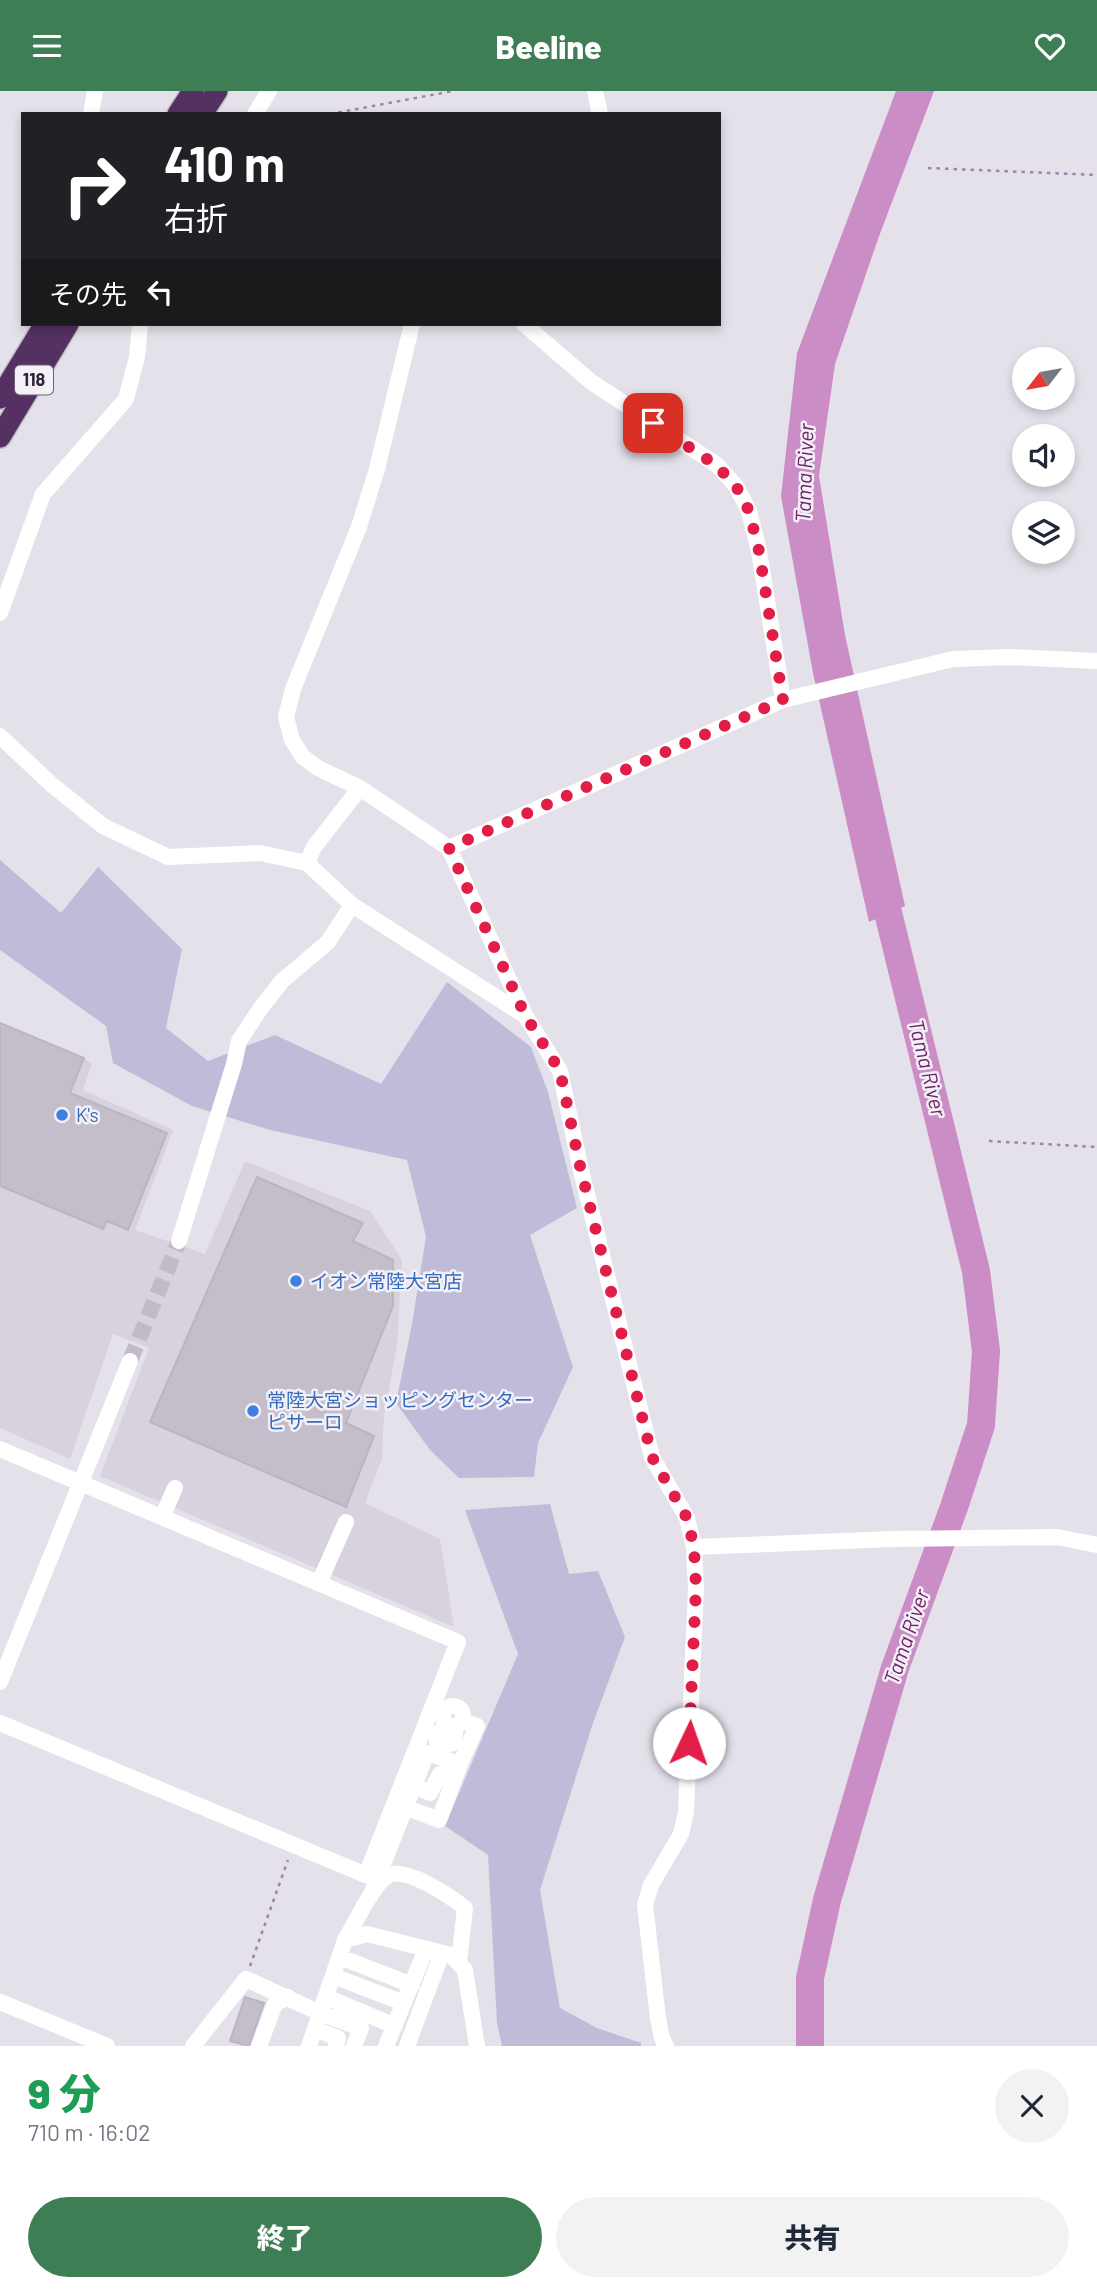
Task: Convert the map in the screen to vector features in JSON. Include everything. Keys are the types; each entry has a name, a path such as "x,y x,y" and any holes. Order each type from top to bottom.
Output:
{"highway":[{"path":"179,112 193,91"},
{"path":"203,112 217,91"},
{"name":"118","path":"0,398 45,326"},
{"name":"118","path":"0,437 67,326"}],"street":[{"path":"90,112 95,91"},
{"path":"257,112 269,91"},
{"path":"595,91 600,112"},
{"path":"0,613 43,494 126,399 140,326"},
{"path":"412,326 377,470 362,515 293,689 286,717 292,740 303,757 318,768 360,788 449,848 525,1015 560,1071 580,1166 652,1457 687,1518 694,1547 696,1588 685,1812 681,1834 651,1885 645,1905 658,2018 666,2046"},
{"path":"526,326 590,381 716,465 736,486 749,511 759,551 783,700"},
{"path":"449,848 783,700 953,659 1010,657 1097,661"},
{"path":"0,736 51,784 103,825 168,857 260,853 307,863 352,905 525,1015"},
{"path":"307,863 314,847 360,788"},
{"path":"179,1241 239,1041 282,981 328,942 352,905"},
{"path":"0,1682 130,1361"},
{"path":"0,1449 458,1642 366,1875 0,1723"},
{"path":"162,1517 175,1488"},
{"path":"319,1583 346,1522"},
{"path":"694,1547 893,1539 1057,1537 1097,1545"},
{"path":"405,1807 439,1820 477,1726 454,1726 436,1734 440,1751 457,1772"},
{"path":"309,2046 345,1941 370,1897 427,1753 440,1751"},
{"path":"414,1786 430,1793 440,1773 457,1772"},
{"path":"370,1897 387,1876 400,1873 444,1891 465,1908 458,1963"},
{"path":"345,1941 367,1934 451,1955 464,1970 477,2046"},
{"path":"386,2046 412,1985 434,1951"},
{"path":"407,2046 434,1951"},
{"path":"340,1957 412,1985"},
{"path":"333,1976 404,2003"},
{"path":"193,2046 246,1979 288,1997 338,2038 336,2046"},
{"path":"259,2046 275,2004 288,1997"},
{"path":"326,1997 395,2026"},
{"path":"0,2002 107,2046"},
{"path":"318,2021 361,2028 354,2046"}],"path":[{"path":"341,112 453,91"},
{"path":"928,168 1097,175"},
{"path":"989,1141 1097,1147"},
{"path":"246,1979 294,1844"}],"shaded area":[{"path":"0,860 61,913 98,867 182,949 166,1028 208,1061 275,1035 381,1084 447,982 531,1047 548,1092 577,1208 530,1235 573,1367 538,1443 534,1477 459,1478 430,1450 396,1403 426,1237 407,1160 270,1130 192,1106 113,1063 106,1026 0,950"},
{"path":"0,1023 84,1058 92,1064 83,1090 173,1130 135,1230 205,1254 245,1161 370,1211 402,1260 397,1346 384,1415 382,1459 365,1503 440,1539 454,1627 100,1476 149,1348 113,1334 70,1459 0,1428"},
{"path":"550,1504 569,1574 598,1571 625,1637 593,1723 540,1890 560,2008 597,2028 641,2043 641,2046 502,2046 497,2023 488,1855 445,1826 518,1654 465,1510"}],"water":[{"path":"896,91 934,91 878,239 835,364 819,476 845,635 905,906 869,922 813,673 781,496 797,353"}],"building":[{"name":"K's","path":"0,1023 84,1058 70,1093 167,1133 128,1230 107,1221 103,1229 0,1186"},
{"path":"257,1177 363,1223 353,1241 393,1260 393,1306 346,1423 374,1436 346,1507 150,1422"},
{"path":"245,1997 264,2003 249,2046 230,2041"}],"waterway":[{"name":"Tama River","path":"810,2046 810,1978 827,1900 895,1668 981,1425 986,1351 976,1271 879,876"}],"tunnel":[{"path":"130,1361 179,1241"}],"place":[{"name":"K's","path":"62,1115"},
{"name":"イオン常陸大宮店","path":"296,1281"},
{"name":"常陸大宮ショッピングセンター ピサーロ","path":"253,1411"}],"route":[{"path":"653,423 716,465 736,486 749,511 759,551 783,700 449,848 525,1015 560,1071 580,1166 652,1457 687,1518 694,1547 696,1588 689,1743"}]}
